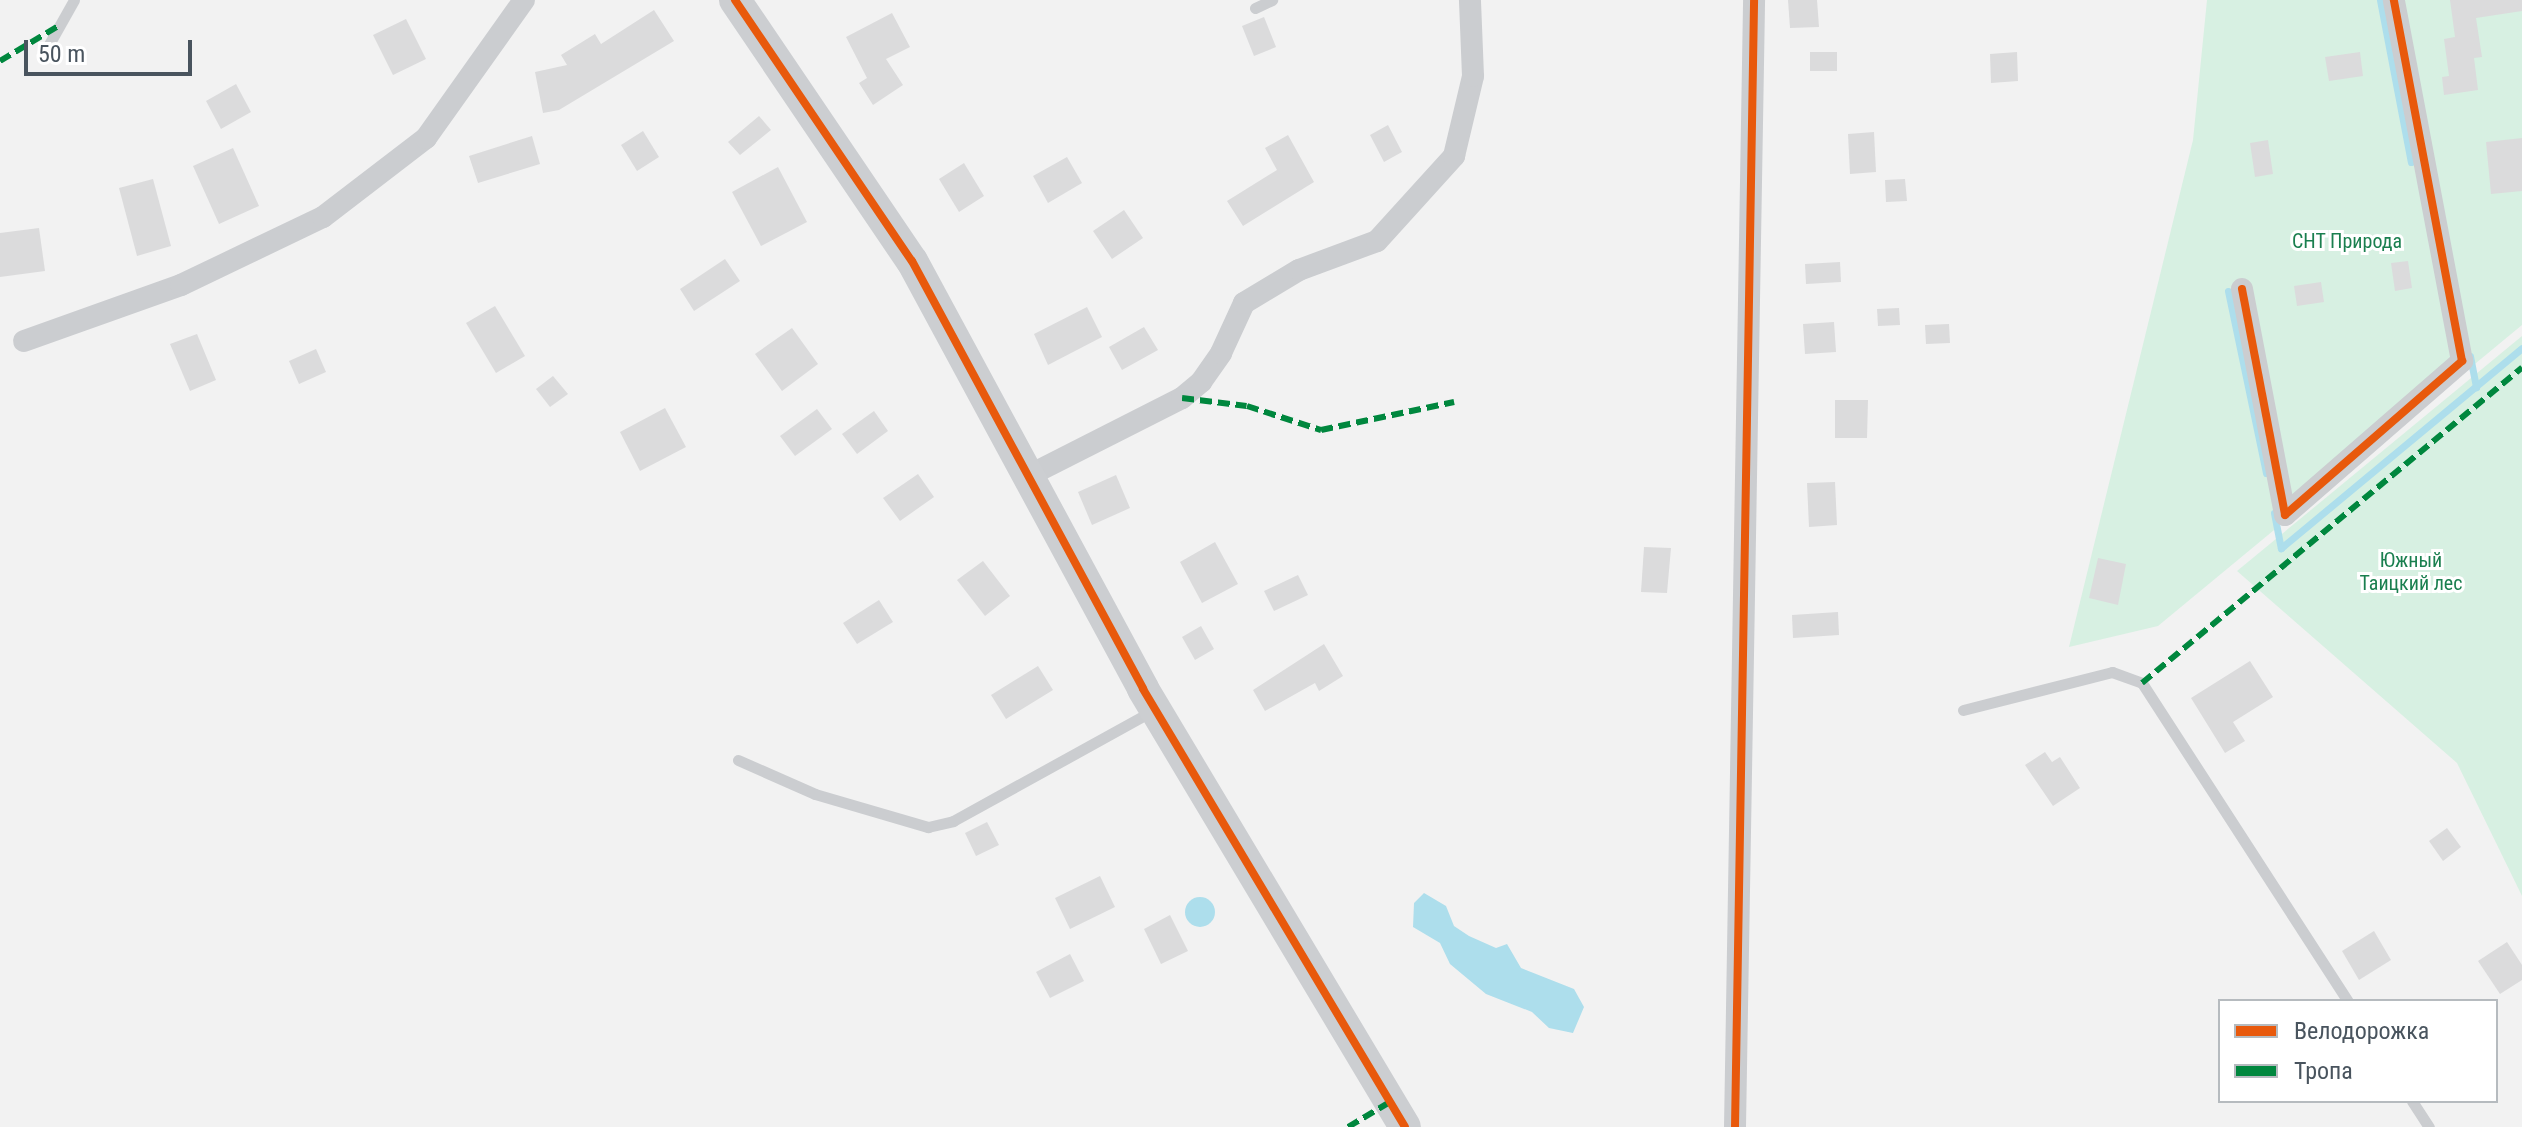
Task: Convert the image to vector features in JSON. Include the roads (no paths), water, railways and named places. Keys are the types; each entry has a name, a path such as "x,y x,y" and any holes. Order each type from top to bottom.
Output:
{"street":[{"path":"24,341 181,285 323,217 426,138 524,0"},
{"path":"735,0 912,261 1155,709 1405,1127"},
{"path":"1030,475 1182,398 1201,382 1221,353 1244,303 1299,270 1377,241 1454,156 1473,76 1470,0"},
{"path":"1735,1127 1754,0"},
{"path":"2242,289 2285,515 2462,361 2394,0"}],"lane":[{"path":"43,55 74,0"},
{"path":"1255,8 1272,0"},
{"path":"1963,710 2112,672 2142,683 2347,999"},
{"path":"738,760 815,794 928,827 953,821 1155,709"},
{"path":"2413,1103 2429,1127"}],"water":[{"path":"1424,893 1446,906 1454,926 1469,936 1496,948 1507,944 1521,968 1574,989 1584,1007 1573,1033 1549,1028 1532,1012 1486,994 1450,964 1440,943 1413,927 1414,903"},
{"path":"1200,897 1211,901 1215,912 1211,923 1200,927 1189,923 1185,912 1189,901"}],"waterway":[{"path":"2380,0 2411,162"},
{"path":"2228,291 2266,473"},
{"path":"2274,513 2281,548 2522,348"},
{"path":"2470,356 2476,387"}],"park label":[{"name":"СНТ Природа","path":"2347,241"},
{"name":"Южный Таицкий лес","path":"2411,572"}]}
